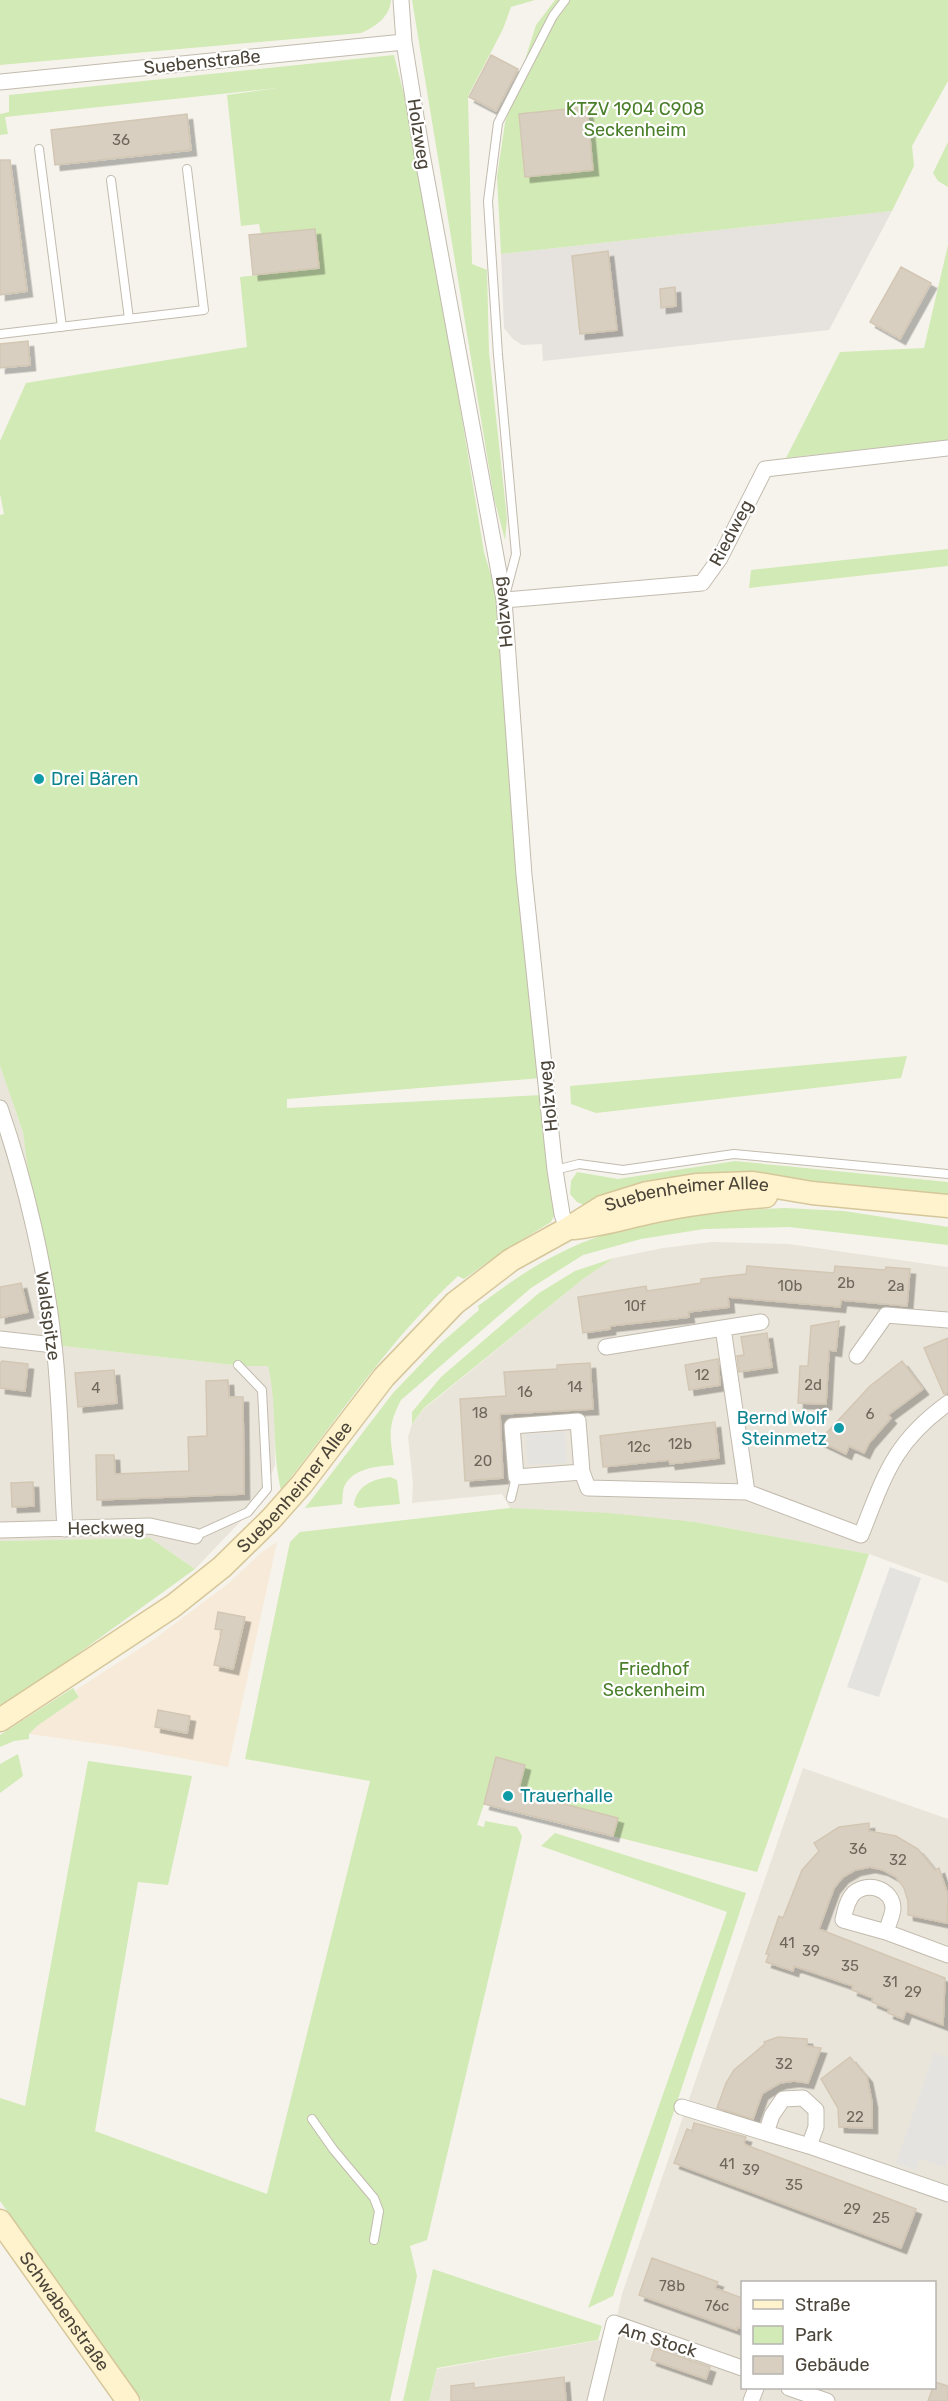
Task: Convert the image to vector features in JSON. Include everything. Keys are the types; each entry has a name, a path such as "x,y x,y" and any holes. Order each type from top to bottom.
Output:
{"main road":[{"name":"Suebenheimer Allee","path":"0,1720 173,1606 222,1567 294,1493 384,1377 455,1303 512,1260 567,1229 606,1224 650,1212 698,1204 812,1193 948,1206"},
{"name":"Suebenheimer Allee","path":"898,1203 948,1214"},
{"name":"Schwabenstraße","path":"0,2221 128,2401"}],"street":[{"name":"Holzweg","path":"401,0 404,42 422,154 504,600 524,875 555,1170 562,1214 567,1229"},
{"name":"Suebenstraße","path":"0,82 404,42"},
{"name":"Riedweg","path":"504,600 702,583 720,558 765,469 948,448"},
{"name":"Waldspitze","path":"0,1108 5,1135 41,1260 54,1345 65,1528"},
{"path":"857,1356 886,1315 948,1320"},
{"path":"606,1347 761,1322"},
{"path":"723,1328 747,1492"},
{"path":"0,1339 54,1345"},
{"path":"582,1472 516,1477 512,1426 578,1421 582,1472 588,1488 747,1492 861,1535 886,1472 903,1443 930,1416 948,1403"},
{"name":"Heckweg","path":"0,1530 150,1526 195,1536"},
{"path":"886,1932 948,1955"},
{"path":"766,2133 772,2115 783,2099 803,2098 816,2110 816,2127 809,2146"},
{"path":"682,2107 809,2146 948,2194"},
{"name":"Am Stock","path":"595,2401 614,2323 741,2368"},
{"path":"792,2389 827,2401"}],"lane":[{"path":"504,600 516,554 498,355 488,201 498,123 554,16 565,0"},
{"path":"39,149 62,327"},
{"path":"0,334 204,310 187,169"},
{"path":"111,180 129,319"},
{"path":"555,1170 579,1164 623,1170 734,1154 948,1174"},
{"name":"Heckweg","path":"195,1536 248,1512 267,1489 261,1390 238,1365"},
{"path":"511,1498 516,1477"},
{"path":"312,2119 333,2149 374,2198 379,2211 374,2240"}],"shaded area":[{"path":"892,211 829,330 543,361 542,344 522,345 513,339 504,328 501,254"},
{"path":"0,1066 23,1132 54,1345 235,1365 268,1366 274,1390 275,1465 261,1500 195,1569 150,1538 0,1541"},
{"path":"712,1242 789,1244 948,1267 948,1583 869,1554 695,1522 510,1508 502,1494 412,1503 413,1483 408,1437 412,1424 424,1409 583,1279 614,1258 663,1248"},
{"path":"565,1432 567,1463 528,1465 526,1434"},
{"path":"277,1542 228,1767 123,1747 29,1734 79,1697 76,1690 153,1640 229,1583 263,1551"},
{"path":"890,1567 921,1578 879,1697 847,1687"},
{"path":"803,1768 948,1819 948,2401 429,2401 437,2369 612,2338 622,2294"},
{"path":"934,2053 948,2058 948,2158 945,2167 920,2159 916,2170 896,2163"}],"green space":[{"path":"0,0 391,0 388,11 381,21 361,33 0,65"},
{"path":"412,0 535,0 511,7 503,29 468,96 472,264 487,270 489,352 507,518 505,540 494,498"},
{"name":"KTZV 1904 C908 Seckenheim","path":"555,0 948,0 948,81 912,146 914,166 892,211 501,254 497,177 505,123 536,25"},
{"path":"394,55 417,146 484,552 499,603 541,1078 287,1099 287,1108 542,1095 555,1214 551,1222 464,1279 458,1276 433,1300 387,1352 281,1490 268,1366 243,1366 54,1345 23,1132 0,1066 0,515 4,514 0,494 0,441 26,383 247,347 240,277 319,268 315,229 261,234 259,224 241,226 227,95 277,88 5,117 8,134 0,135 0,114 9,112 9,95"},
{"path":"948,142 948,187 938,181 933,173"},
{"path":"948,245 948,440 786,458 840,352 924,348"},
{"path":"948,549 948,566 749,588 751,570"},
{"path":"907,1056 901,1078 596,1113 571,1104 570,1086"},
{"path":"735,1161 948,1182 948,1200 827,1184 591,1208 577,1202 570,1194 571,1181 577,1172 618,1179"},
{"path":"785,1208 844,1211 948,1227 948,1245 789,1227 704,1229 641,1239 583,1255 531,1288 401,1400 393,1417 391,1432 394,1465 367,1469 354,1475 344,1487 342,1504 305,1508 393,1393 440,1344 479,1310 478,1306 547,1259 583,1242 639,1225 698,1215"},
{"path":"614,1258 583,1279 424,1408 412,1424 412,1412 441,1377 539,1293 575,1271"},
{"path":"390,1477 397,1480 400,1504 358,1508 354,1505 355,1498 362,1488 377,1480"},
{"name":"Friedhof Seckenheim","path":"510,1508 609,1513 695,1522 869,1554 757,1872 484,1804 477,1825 484,1827 485,1821 517,1827 522,1836 427,2240 410,2246 417,2276 390,2401 142,2401 0,2201 0,2098 25,2106 88,1761 192,1776 168,1885 138,1882 95,2131 267,2194 370,1781 245,1759 290,1542 300,1532"},
{"path":"150,1538 195,1569 0,1710 0,1541"},
{"path":"73,1688 79,1697 37,1726 29,1734 29,1739 14,1741 0,1747 0,1735"},
{"path":"18,1754 23,1776 0,1793 0,1764"},
{"path":"555,1833 746,1893 613,2296 588,2308 727,1912 541,1846"},
{"path":"433,2269 602,2326 598,2340 437,2368 429,2401 403,2401"}],"building":[{"path":"491,55 518,69 496,111 469,97"},
{"path":"587,107 593,170 525,177 519,114"},
{"path":"187,114 191,150 55,165 51,130"},
{"path":"0,160 10,160 27,291 0,295"},
{"path":"315,229 319,268 253,275 249,235"},
{"path":"608,251 617,330 580,334 572,256"},
{"path":"901,267 931,283 900,339 870,322"},
{"path":"675,287 676,306 661,308 660,289"},
{"path":"28,341 30,365 0,368 0,344"},
{"path":"747,1266 834,1273 835,1266 885,1270 886,1267 910,1269 907,1306 841,1300 840,1307 728,1297 729,1307 688,1312 689,1317 610,1326 610,1329 583,1333 578,1297 646,1286 647,1291 701,1283 701,1279 746,1274"},
{"path":"21,1283 28,1312 0,1318 0,1287"},
{"path":"839,1321 836,1351 829,1350 826,1404 798,1403 800,1366 808,1366 811,1326"},
{"path":"767,1333 772,1367 739,1372 737,1356 744,1355 741,1337"},
{"path":"948,1338 948,1393 944,1394 924,1348"},
{"path":"718,1359 720,1385 689,1390 685,1365"},
{"path":"2,1361 28,1364 25,1391 0,1388"},
{"path":"902,1361 923,1389 888,1415 891,1418 869,1443 864,1453 849,1446 846,1454 819,1441 870,1386"},
{"path":"590,1363 593,1409 500,1414 503,1478 465,1481 460,1399 506,1396 504,1372 557,1369 557,1365"},
{"path":"114,1370 117,1403 78,1407 75,1373"},
{"path":"228,1380 229,1397 243,1397 244,1494 97,1500 96,1455 114,1455 115,1474 189,1471 188,1437 207,1436 206,1381"},
{"path":"715,1422 719,1458 670,1464 669,1460 603,1467 600,1436"},
{"path":"33,1482 34,1506 12,1507 11,1483"},
{"path":"218,1612 245,1617 233,1669 214,1665 222,1630 215,1629"},
{"path":"158,1710 190,1716 187,1733 155,1727"},
{"name":"Trauerhalle","path":"496,1757 525,1765 518,1792 618,1818 613,1836 484,1804"},
{"path":"869,1823 869,1831 896,1836 918,1849 935,1870 939,1868 948,1895 947,1923 908,1915 908,1901 904,1888 896,1877 883,1870 870,1867 855,1870 843,1877 834,1888 819,1929 945,1978 943,2025 906,2011 903,2019 888,2013 889,2009 872,2002 873,1998 852,1990 853,1986 794,1966 793,1971 766,1962 769,1954 766,1954 779,1916 783,1918 802,1870 819,1851 814,1843 839,1827"},
{"path":"778,2037 807,2039 807,2046 821,2048 808,2083 794,2081 780,2083 768,2090 762,2094 753,2119 717,2108 726,2083 734,2070 765,2044 764,2042"},
{"path":"850,2057 867,2077 872,2102 872,2128 839,2127 838,2108 821,2079"},
{"path":"694,2123 746,2137 744,2143 746,2145 916,2209 901,2248 674,2163 687,2129 692,2131"},
{"path":"652,2258 718,2282 715,2288 741,2298 741,2329 737,2327 737,2330 639,2295"},
{"path":"655,2348 710,2367 706,2379 651,2360"},
{"path":"564,2377 566,2401 451,2401 451,2386 474,2383 474,2388"},
{"path":"936,2382 948,2386 948,2401 928,2401 932,2389 936,2389"}],"place":[{"name":"Drei Bären","path":"39,779"},
{"name":"Bernd Wolf Steinmetz","path":"839,1428"},
{"name":"Trauerhalle","path":"508,1796"}]}
